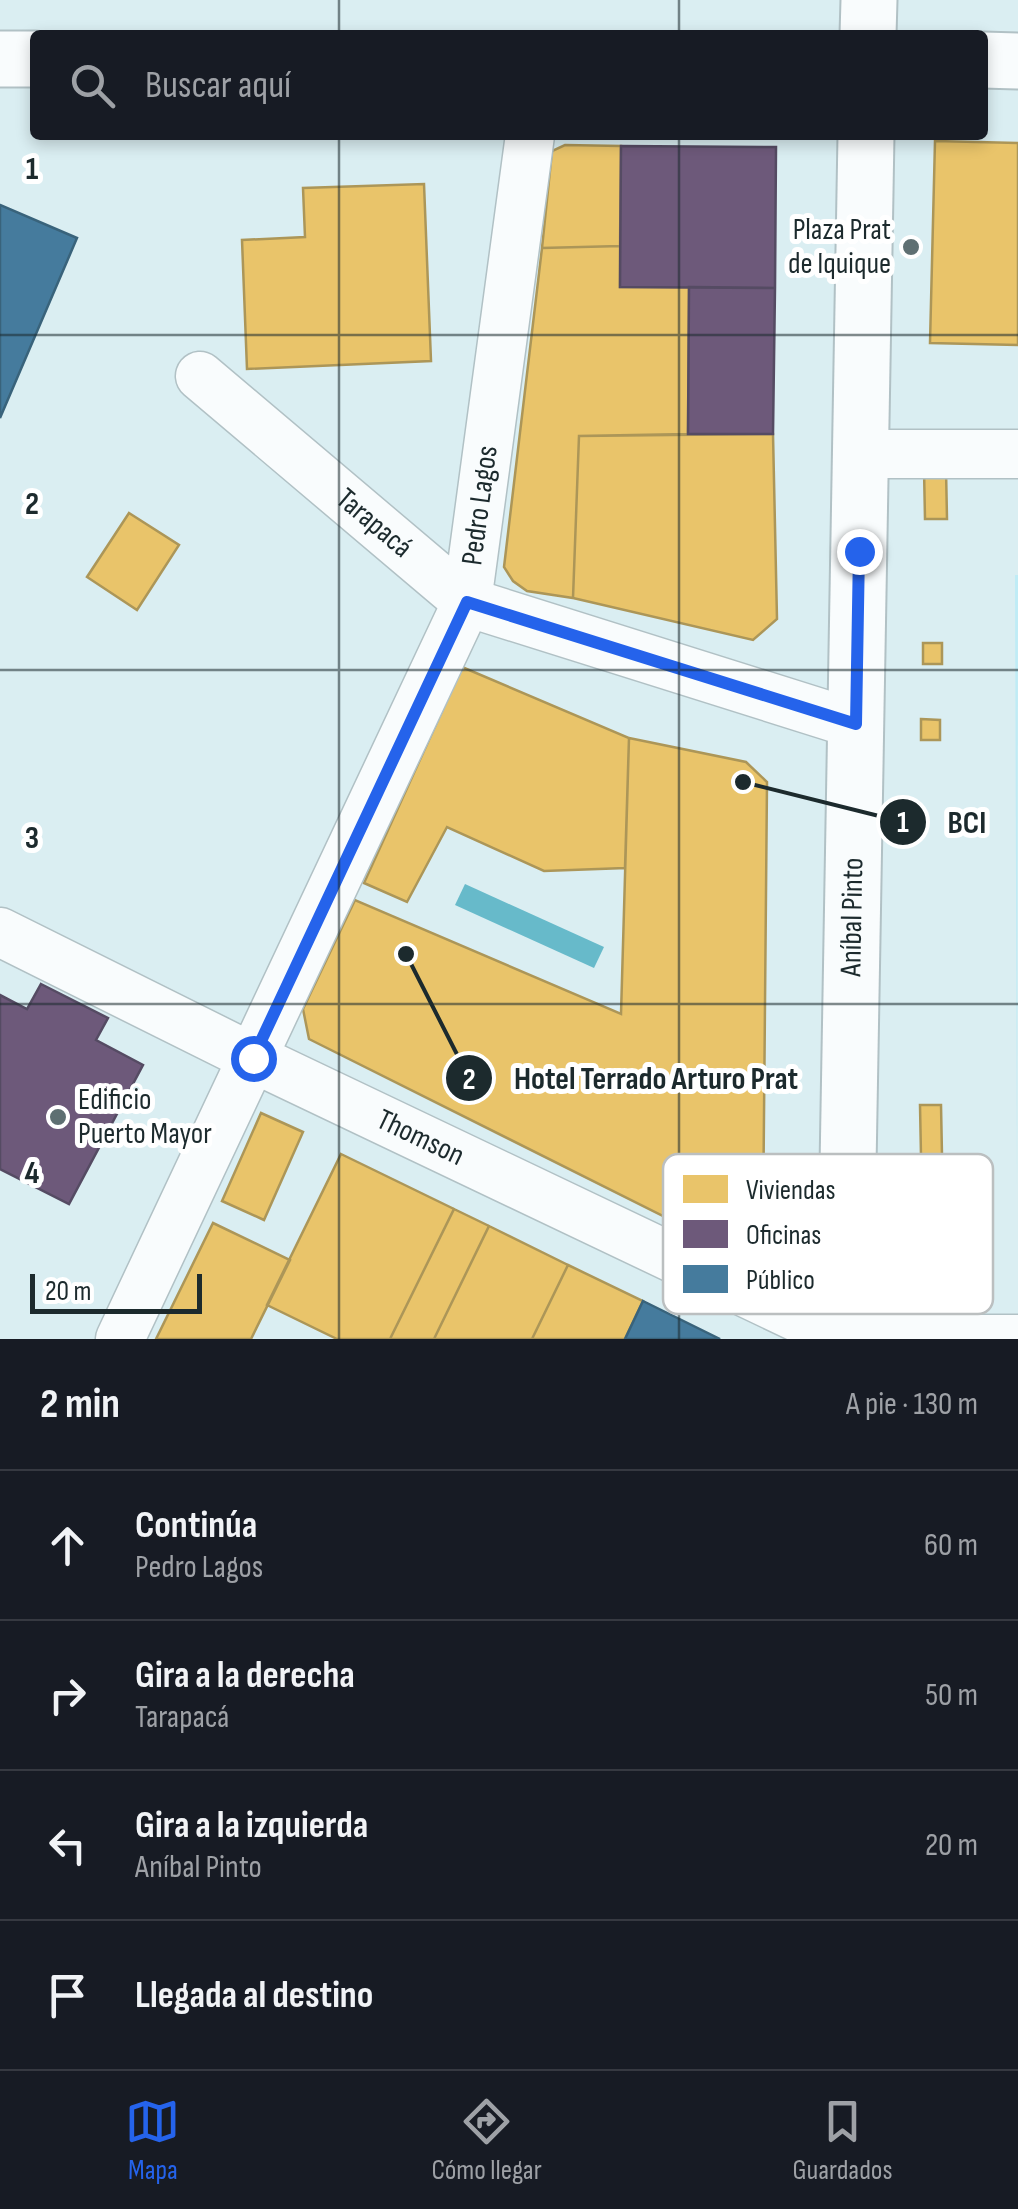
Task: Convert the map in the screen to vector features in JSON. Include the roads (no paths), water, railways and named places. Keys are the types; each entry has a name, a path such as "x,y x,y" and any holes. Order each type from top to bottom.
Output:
{"street":[{"path":"868,30 869,0"},
{"path":"0,59 30,59"},
{"path":"988,60 1018,61"},
{"name":"Pedro Lagos","path":"120,1339 467,602 529,140"},
{"name":"Aníbal Pinto","path":"848,1154 866,140"},
{"name":"Tarapacá","path":"200,376 467,602 856,724"},
{"path":"861,454 1018,454"},
{"name":"Thomson","path":"0,932 253,1058 663,1253"},
{"name":"Thomson","path":"791,1314 844,1339"},
{"name":"Aníbal Pinto","path":"844,1314 844,1339"},
{"path":"868,1339 1018,1339"}],"water":[{"path":"465,884 604,947 594,968 455,905"}],"place":[{"name":"Plaza Prat de Iquique","path":"911,247"},
{"name":"BCI","path":"743,782"},
{"name":"Hotel Terrado Arturo Prat","path":"406,954"},
{"name":"Edificio Puerto Mayor","path":"58,1117"}]}
